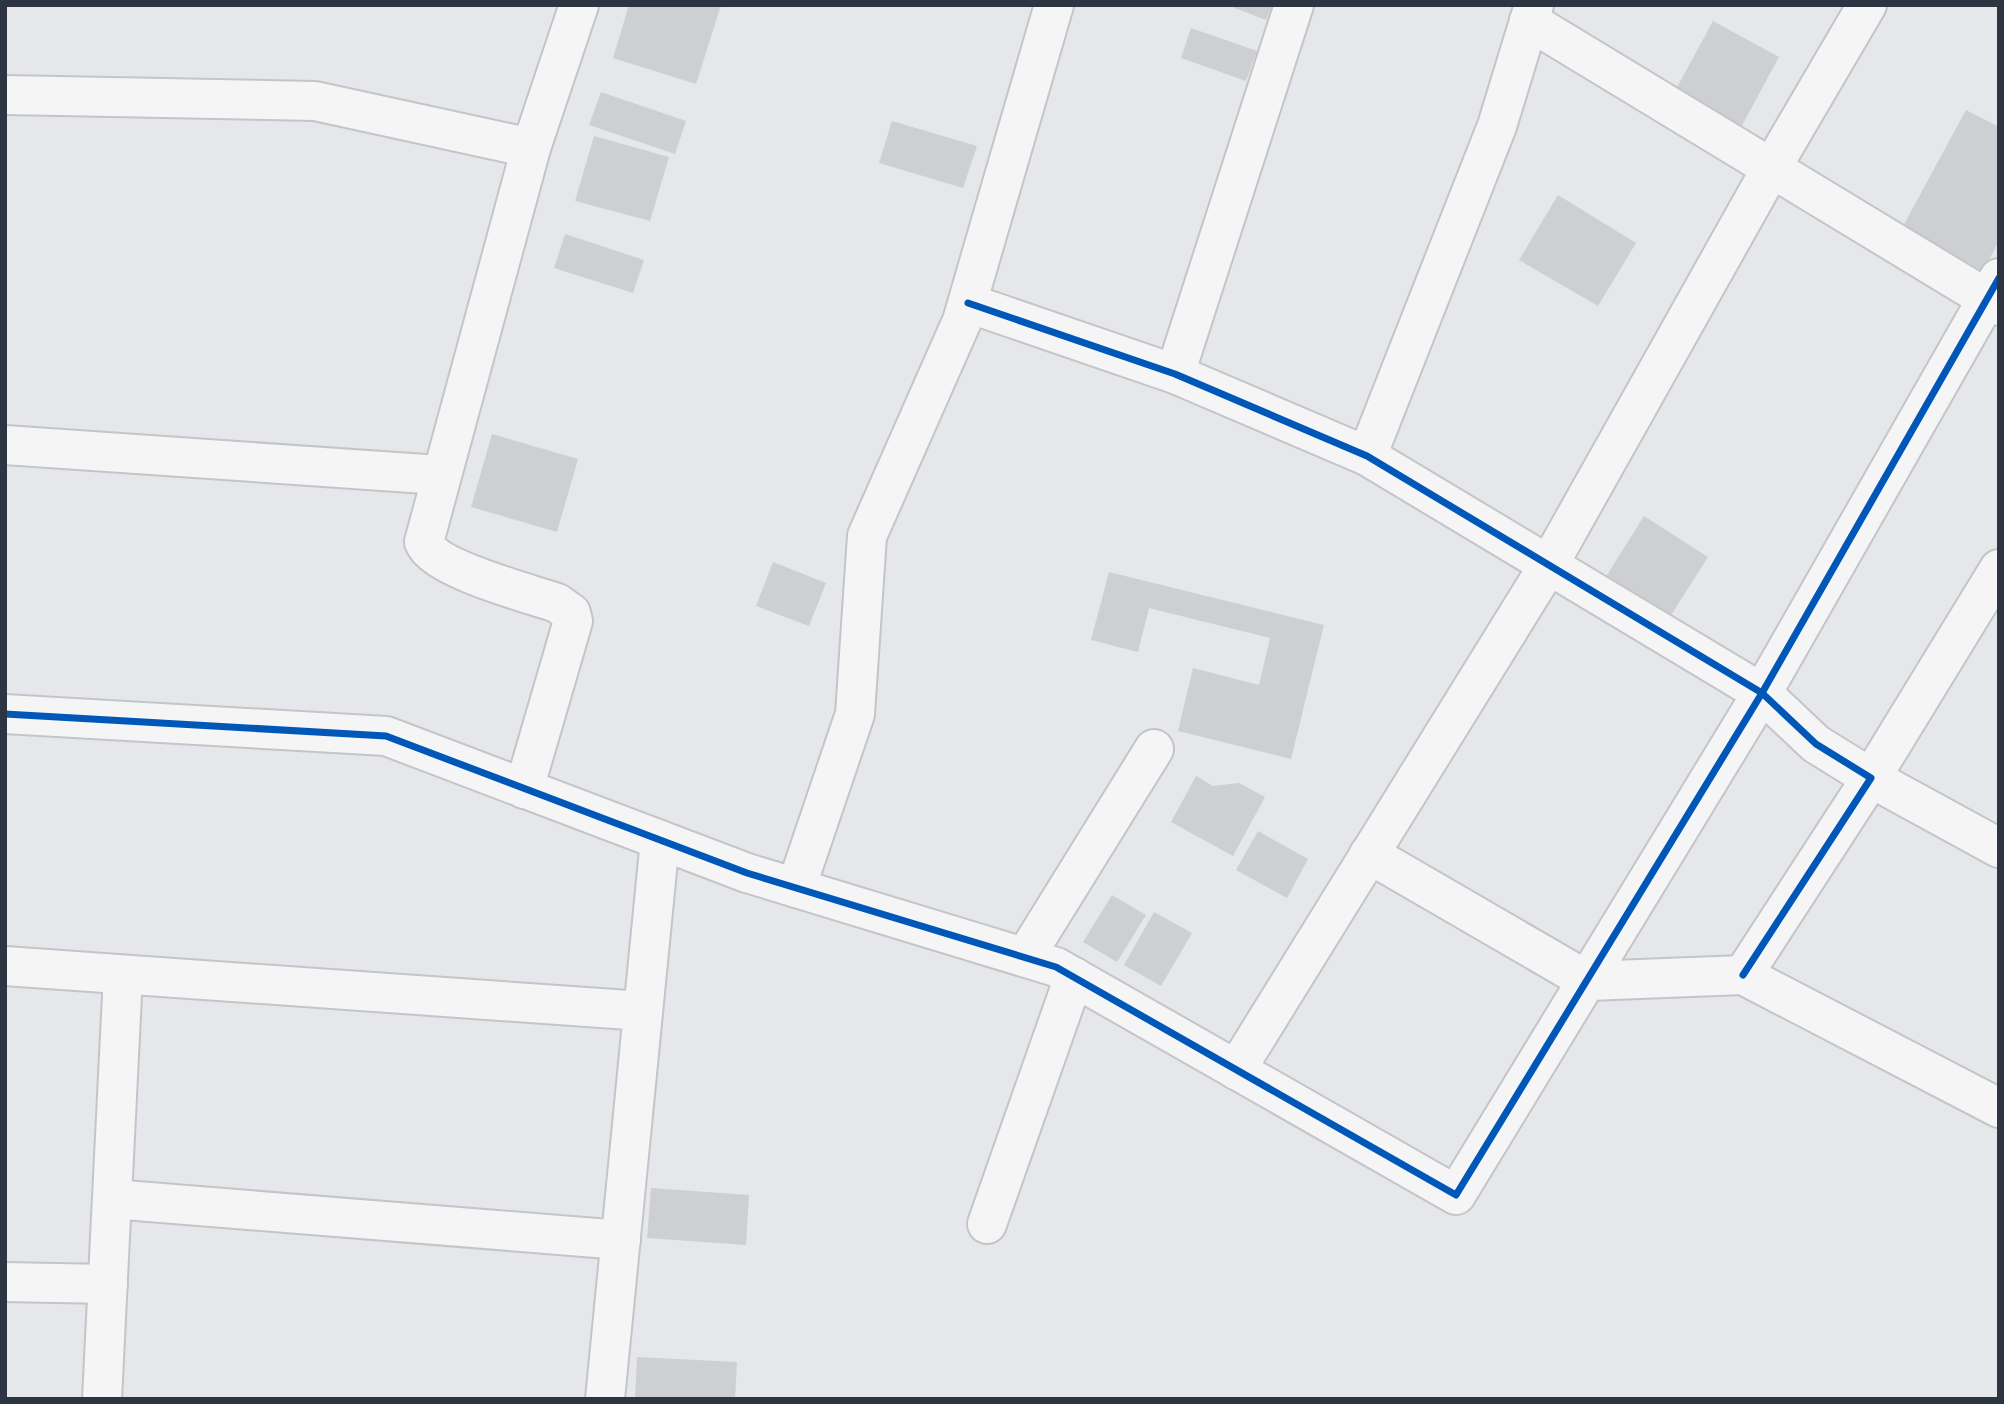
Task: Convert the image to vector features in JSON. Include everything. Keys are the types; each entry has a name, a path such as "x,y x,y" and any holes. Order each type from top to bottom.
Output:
{"street":[{"path":"524,789 573,621 571,613 557,603 448,565 427,552 424,542 440,475 531,148 579,5"},
{"path":"796,888 855,714 867,536 968,303 1054,5"},
{"path":"1175,374 1294,5"},
{"path":"1236,1070 1548,566 1772,167 1867,5"},
{"path":"5,714 386,736 660,840 796,888 1056,967 1456,1195 1762,693 1994,294 1772,167 1532,13 1497,126 1367,456"},
{"path":"5,95 315,101 531,148"},
{"path":"968,303 1175,374 1367,456 1762,693 1816,744 1871,778 1999,848"},
{"path":"5,445 440,475"},
{"path":"1743,975 1995,584"},
{"path":"1025,957 1154,749"},
{"path":"605,1399 660,840"},
{"path":"1369,854 1588,981 1743,975 1999,1108"},
{"path":"5,967 643,1011"},
{"path":"102,1399 123,975"},
{"path":"987,1224 1074,977"},
{"path":"112,1199 621,1240"},
{"path":"5,1282 108,1284"}],"building":[{"path":"629,5 721,5 696,84 613,58"},
{"path":"1227,5 1272,5 1266,20"},
{"path":"1713,21 1779,57 1740,129 1674,93"},
{"path":"1191,28 1257,51 1246,81 1181,58"},
{"path":"601,92 686,121 675,154 589,125"},
{"path":"1966,110 1999,127 1999,241 1983,271 1902,228"},
{"path":"892,121 977,146 963,188 879,163"},
{"path":"594,136 669,157 650,221 575,201"},
{"path":"1558,195 1636,243 1598,306 1519,260"},
{"path":"565,234 644,260 633,293 554,268"},
{"path":"492,434 578,459 557,532 471,507"},
{"path":"1644,516 1708,557 1666,623 1602,583"},
{"path":"773,562 826,583 809,626 756,606"},
{"path":"1109,572 1324,625 1291,759 1178,731 1193,668 1259,685 1270,638 1149,608 1138,652 1091,640"},
{"path":"1196,776 1213,786 1239,783 1265,797 1233,856 1171,822"},
{"path":"1258,831 1308,859 1287,898 1236,870"},
{"path":"1112,895 1146,915 1117,962 1083,942"},
{"path":"1154,912 1192,933 1161,986 1124,965"},
{"path":"651,1188 749,1195 746,1245 647,1238"},
{"path":"637,1357 737,1362 735,1399 635,1399"}],"cycle path":[{"path":"5,714 386,736 747,873 1056,967 1456,1195 1762,693 1999,278"},
{"path":"968,303 1175,374 1367,456 1762,693 1816,744 1871,778 1743,975"}]}
